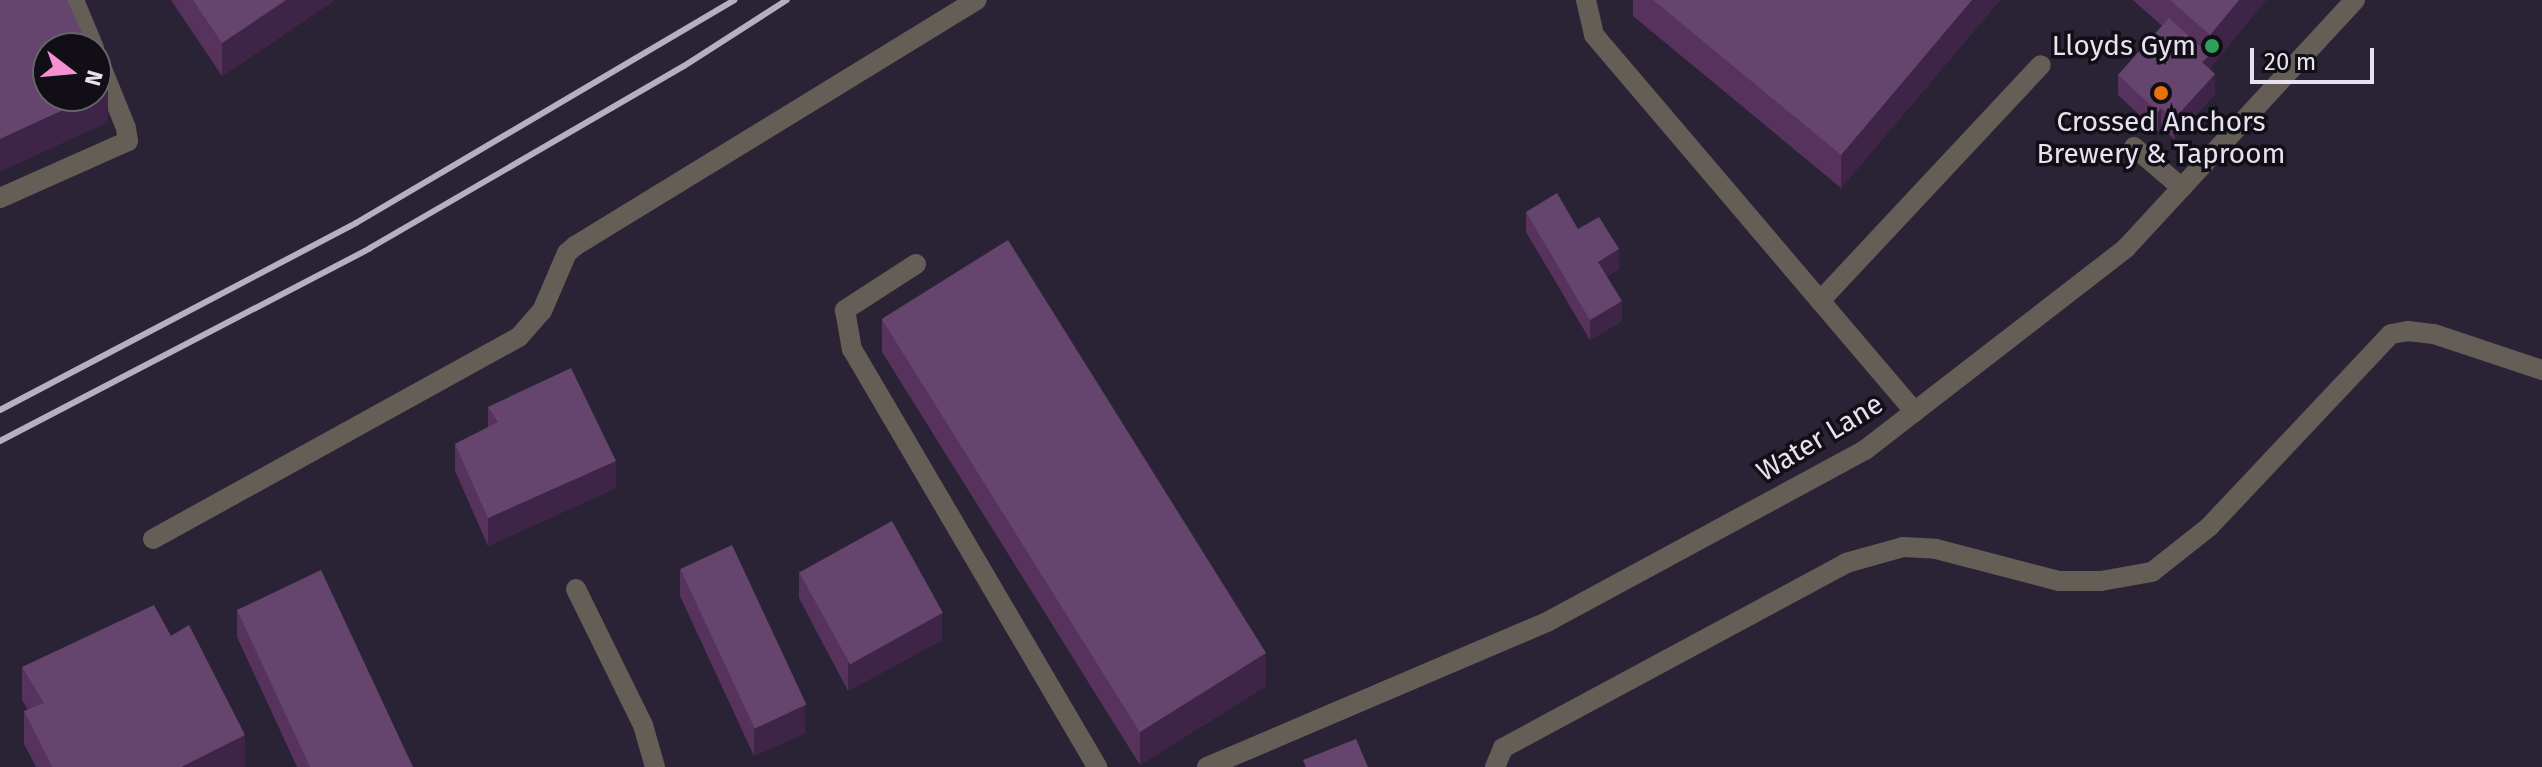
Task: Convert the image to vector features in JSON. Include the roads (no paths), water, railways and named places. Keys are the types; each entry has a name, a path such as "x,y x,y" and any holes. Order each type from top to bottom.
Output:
{"street":[{"path":"74,0 87,32"},
{"path":"153,539 519,337 542,311 567,253 575,246 977,0"},
{"path":"1586,0 1594,35 1915,412"},
{"name":"Water Lane","path":"1207,767 1254,758 1547,622 1865,450 2126,248 2355,0"},
{"path":"1820,301 2041,65"},
{"path":"0,198 128,141 112,93"},
{"path":"2134,147 2182,188"},
{"path":"916,264 845,310 852,349 1097,767"},
{"path":"1495,767 1503,748 1846,563 1903,547 1936,549 2059,581 2101,581 2152,572 2209,527 2391,334 2408,331 2434,334 2542,370"},
{"path":"576,589 643,725 655,767"}],"railway":[{"path":"0,410 356,223 734,0"},
{"path":"0,441 370,248 684,66 787,0"}],"place":[{"name":"Lloyds Gym","path":"2212,46"},
{"name":"Crossed Anchors Brewery & Taproom","path":"2161,93"}]}
